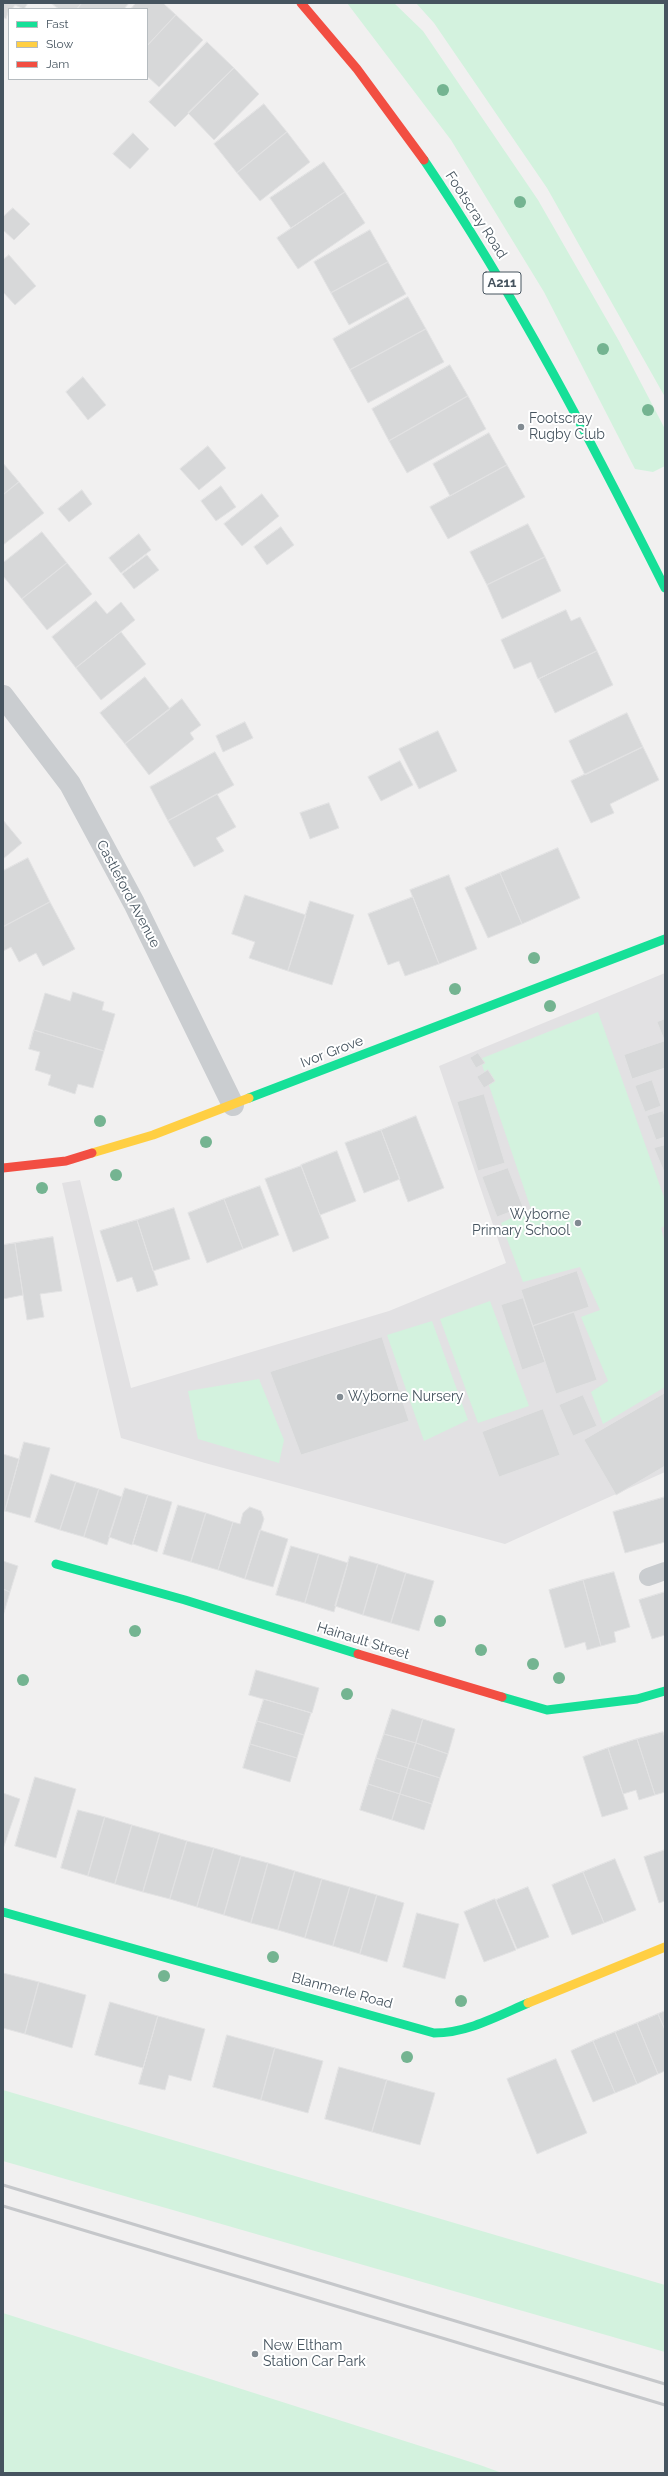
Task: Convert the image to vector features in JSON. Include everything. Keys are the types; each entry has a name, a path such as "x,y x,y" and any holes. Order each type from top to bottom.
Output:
{"street":[{"name":"Footscray Road","path":"301,3 340,46 414,145 514,302 580,420 665,588"},
{"name":"Castleford Avenue","path":"3,696 70,784 134,903 233,1105"},
{"name":"Ivor Grove","path":"3,1168 66,1161 153,1135 665,939"},
{"name":"Hainault Street","path":"56,1564 185,1600 378,1660 547,1710 638,1699 665,1691"},
{"name":"Blanmerle Road","path":"3,1912 434,2033 451,2033 468,2028 665,1947"}],"lane":[{"path":"648,1577 665,1571"}],"shaded area":[{"name":"Wyborne Primary School","path":"665,973 665,1472 505,1544 205,1463 121,1438 62,1183 80,1180 131,1388 389,1311 506,1263 439,1066"}],"green space":[{"path":"347,3 394,3 423,31 538,200 619,341 665,429 665,466 653,472 635,469 544,292 451,140"},
{"path":"416,3 665,3 665,397 547,188 434,23"},
{"path":"598,1012 665,1200 665,1226 661,1228 665,1243 665,1387 603,1424 591,1392 608,1381 581,1317 600,1310 580,1267 523,1282 501,1223 531,1209 480,1059"},
{"path":"490,1301 529,1406 478,1423 440,1319"},
{"path":"432,1321 468,1420 424,1441 387,1335"},
{"path":"259,1379 284,1440 279,1463 198,1439 188,1391"},
{"path":"3,2090 665,2285 665,2352 3,2161"},
{"path":"3,2313 480,2465 502,2473 3,2473"}],"building":[{"path":"3,3 28,3 25,8 15,5 13,8 8,8 6,19 3,17"},
{"path":"51,3 82,3 78,8 58,8"},
{"path":"82,3 129,3 125,8 78,8"},
{"path":"136,3 163,3 176,15 148,45 148,8 132,8"},
{"path":"176,15 203,40 159,87 148,77 148,45"},
{"path":"207,42 234,68 175,127 149,102"},
{"path":"234,68 259,94 214,140 188,113"},
{"path":"264,104 287,132 237,173 214,144"},
{"path":"287,132 310,162 260,201 237,173"},
{"path":"133,133 149,149 130,169 113,154"},
{"path":"324,162 345,192 291,228 270,198"},
{"path":"345,192 365,223 298,269 277,238"},
{"path":"13,208 30,224 14,240 3,230 3,217"},
{"path":"370,230 388,262 331,293 314,262"},
{"path":"9,255 36,286 15,305 3,292 3,260"},
{"path":"388,262 406,294 349,325 331,293"},
{"path":"408,297 426,329 350,370 333,339"},
{"path":"426,329 444,362 368,403 350,370"},
{"path":"450,365 468,396 389,441 372,409"},
{"path":"83,377 106,405 88,420 66,392"},
{"path":"468,396 486,429 407,473 389,441"},
{"path":"489,433 507,465 450,496 433,464"},
{"path":"208,446 226,468 199,490 180,469"},
{"path":"3,463 19,482 3,495"},
{"path":"507,465 525,497 448,539 430,507"},
{"path":"19,482 44,513 3,545 3,495"},
{"path":"221,486 236,507 216,521 201,501"},
{"path":"82,490 92,504 69,522 58,509"},
{"path":"262,494 279,516 242,546 224,524"},
{"path":"528,524 545,557 487,585 470,552"},
{"path":"281,527 294,545 267,565 254,547"},
{"path":"42,532 67,563 22,599 3,576 3,563"},
{"path":"139,534 151,550 121,573 109,558"},
{"path":"147,555 159,570 134,589 122,574"},
{"path":"545,557 561,591 502,619 487,585"},
{"path":"67,563 92,594 47,630 22,599"},
{"path":"96,601 107,614 121,602 135,620 76,668 52,637"},
{"path":"566,610 571,621 580,617 597,651 538,679 531,662 514,669 501,640"},
{"path":"121,632 146,664 101,700 76,668"},
{"path":"597,651 613,685 555,713 539,679"},
{"path":"145,677 170,709 125,744 100,713"},
{"path":"182,699 201,725 190,733 194,739 149,775 125,744"},
{"path":"627,713 643,747 585,775 569,741"},
{"path":"245,722 253,738 223,752 216,736"},
{"path":"438,731 457,771 419,789 399,749"},
{"path":"643,747 659,780 610,804 614,813 591,823 571,781"},
{"path":"215,752 234,785 168,821 150,787"},
{"path":"400,761 413,785 381,801 368,777"},
{"path":"217,794 236,827 216,838 224,851 194,867 168,821"},
{"path":"329,803 339,828 310,839 300,813"},
{"path":"3,820 22,843 3,859"},
{"path":"558,848 580,898 522,924 500,873"},
{"path":"28,858 50,902 3,927 3,871"},
{"path":"500,873 522,924 488,938 465,888"},
{"path":"449,875 477,949 439,964 410,890"},
{"path":"245,895 306,915 288,971 249,958 255,942 232,934"},
{"path":"413,897 439,964 405,976 399,961 388,965 368,914"},
{"path":"310,901 354,915 332,985 288,971"},
{"path":"50,902 75,949 43,966 36,953 19,962 11,947 3,951 3,927"},
{"path":"73,992 104,1002 102,1010 115,1014 104,1051 34,1030 45,993 70,1001"},
{"path":"665,1019 665,1042 657,1022"},
{"path":"34,1030 104,1051 93,1088 78,1084 75,1094 48,1085 51,1075 35,1070 40,1052 29,1049"},
{"path":"665,1041 665,1068 632,1079 624,1055"},
{"path":"478,1053 485,1063 476,1068 470,1058"},
{"path":"488,1070 495,1081 484,1088 477,1077"},
{"path":"652,1080 661,1106 645,1112 635,1086"},
{"path":"484,1094 505,1163 478,1171 457,1102"},
{"path":"663,1111 665,1117 665,1137 656,1140 647,1116"},
{"path":"416,1116 444,1188 408,1202 381,1130"},
{"path":"381,1130 400,1179 364,1193 345,1143"},
{"path":"665,1145 665,1174 654,1148"},
{"path":"337,1151 356,1201 320,1215 301,1165"},
{"path":"301,1166 329,1238 293,1252 265,1179"},
{"path":"508,1168 523,1207 497,1217 482,1177"},
{"path":"260,1186 279,1235 243,1249 224,1199"},
{"path":"224,1199 243,1249 207,1263 188,1213"},
{"path":"174,1208 190,1259 153,1271 137,1220"},
{"path":"137,1220 158,1285 137,1292 132,1277 117,1282 100,1231"},
{"path":"53,1237 62,1291 40,1294 44,1317 27,1320 15,1243"},
{"path":"15,1243 23,1295 3,1299 3,1245"},
{"path":"577,1271 589,1307 533,1326 521,1290"},
{"path":"523,1298 545,1362 522,1370 501,1305"},
{"path":"574,1312 597,1380 556,1394 533,1326"},
{"name":"Wyborne Nursery","path":"382,1337 409,1421 301,1455 270,1372"},
{"path":"665,1393 665,1466 616,1495 584,1440"},
{"path":"583,1395 597,1426 573,1436 559,1405"},
{"path":"543,1409 560,1455 499,1477 482,1432"},
{"path":"24,1442 50,1448 30,1518 5,1511"},
{"path":"3,1454 19,1459 5,1511 3,1511"},
{"path":"51,1474 76,1482 60,1530 35,1522"},
{"path":"76,1482 99,1489 84,1537 60,1530"},
{"path":"125,1488 148,1495 132,1545 109,1537"},
{"path":"99,1489 122,1497 107,1545 84,1537"},
{"path":"148,1495 172,1502 157,1552 133,1544"},
{"path":"665,1497 665,1542 625,1553 613,1512"},
{"path":"178,1505 206,1513 191,1562 163,1554"},
{"path":"250,1507 261,1511 264,1519 245,1579 218,1570 233,1522 240,1524 243,1513"},
{"path":"206,1513 233,1522 218,1570 191,1562"},
{"path":"260,1530 288,1539 273,1587 245,1579"},
{"path":"291,1546 319,1554 305,1603 276,1595"},
{"path":"319,1554 348,1563 334,1612 305,1603"},
{"path":"350,1556 378,1564 363,1615 335,1606"},
{"path":"3,1561 18,1566 10,1592 3,1589"},
{"path":"378,1564 406,1573 391,1623 363,1615"},
{"path":"614,1572 630,1627 614,1632 616,1642 601,1646 583,1580"},
{"path":"406,1573 434,1581 419,1631 391,1623"},
{"path":"583,1580 601,1646 587,1650 585,1642 565,1648 549,1590"},
{"path":"3,1589 10,1592 3,1616"},
{"path":"665,1592 665,1635 652,1639 639,1600"},
{"path":"256,1670 319,1688 312,1713 249,1695"},
{"path":"264,1699 311,1713 304,1735 257,1721"},
{"path":"392,1709 423,1719 416,1743 384,1734"},
{"path":"423,1719 455,1729 448,1754 416,1743"},
{"path":"257,1721 304,1735 297,1758 250,1744"},
{"path":"663,1732 665,1738 665,1792 655,1795 637,1739"},
{"path":"384,1734 416,1743 408,1768 376,1758"},
{"path":"637,1739 655,1795 639,1800 636,1790 623,1794 608,1748"},
{"path":"416,1743 448,1754 440,1778 408,1768"},
{"path":"250,1744 297,1758 290,1782 243,1768"},
{"path":"608,1748 628,1809 602,1817 583,1757"},
{"path":"376,1758 408,1768 400,1794 368,1784"},
{"path":"408,1768 440,1778 432,1804 400,1794"},
{"path":"35,1777 76,1789 56,1858 15,1846"},
{"path":"368,1784 400,1794 392,1820 360,1810"},
{"path":"3,1793 20,1799 3,1849"},
{"path":"400,1794 432,1804 424,1830 392,1820"},
{"path":"78,1810 105,1817 88,1876 61,1868"},
{"path":"105,1817 132,1825 115,1884 88,1876"},
{"path":"132,1825 160,1833 143,1892 115,1884"},
{"path":"160,1833 187,1841 170,1899 143,1892"},
{"path":"187,1841 214,1848 197,1907 170,1899"},
{"path":"214,1848 241,1856 224,1915 197,1907"},
{"path":"665,1850 665,1901 659,1903 644,1857"},
{"path":"241,1856 268,1863 251,1923 224,1915"},
{"path":"615,1859 636,1910 604,1923 583,1872"},
{"path":"268,1863 295,1871 278,1930 251,1923"},
{"path":"295,1871 322,1879 305,1938 278,1930"},
{"path":"583,1872 604,1923 572,1935 552,1885"},
{"path":"322,1879 350,1887 333,1946 305,1938"},
{"path":"350,1887 377,1895 360,1954 333,1946"},
{"path":"528,1887 549,1937 517,1949 496,1900"},
{"path":"377,1895 404,1903 387,1962 360,1954"},
{"path":"495,1899 516,1950 484,1962 464,1912"},
{"path":"417,1913 459,1924 445,1979 403,1967"},
{"path":"3,1973 39,1982 25,2034 3,2028"},
{"path":"39,1982 86,1995 72,2048 25,2034"},
{"path":"110,2002 158,2016 143,2068 95,2055"},
{"path":"665,2011 665,2030 658,2014"},
{"path":"658,2014 665,2030 665,2071 658,2074 637,2023"},
{"path":"158,2016 205,2029 191,2081 169,2075 165,2090 139,2084"},
{"path":"637,2023 658,2074 637,2084 615,2032"},
{"path":"615,2032 637,2084 615,2093 593,2041"},
{"path":"227,2035 275,2048 261,2100 213,2087"},
{"path":"593,2041 615,2093 593,2102 571,2051"},
{"path":"275,2048 323,2061 308,2113 261,2100"},
{"path":"556,2059 587,2133 537,2154 507,2079"},
{"path":"339,2067 387,2080 372,2132 325,2119"},
{"path":"387,2080 435,2093 420,2145 372,2132"}],"railway":[{"path":"3,2185 665,2384"},
{"path":"3,2206 665,2405"}],"traffic: fast":[{"path":"424,160 458,211 521,316 609,478 665,588"},
{"path":"249,1098 665,939"},
{"path":"56,1564 185,1600 358,1654"},
{"path":"502,1697 547,1710 637,1699 665,1691"},
{"path":"3,1912 434,2033 470,2027 528,2003"}],"traffic: slow":[{"path":"92,1153 153,1135 249,1098"},
{"path":"528,2003 665,1947"}],"traffic: jam":[{"path":"301,3 357,69 424,160"},
{"path":"3,1168 66,1161 92,1153"},
{"path":"358,1654 502,1697"}],"place":[{"name":"Footscray Rugby Club","path":"521,427"},
{"name":"Wyborne Primary School","path":"578,1223"},
{"name":"Wyborne Nursery","path":"340,1397"},
{"name":"New Eltham Station Car Park","path":"255,2354"}]}
